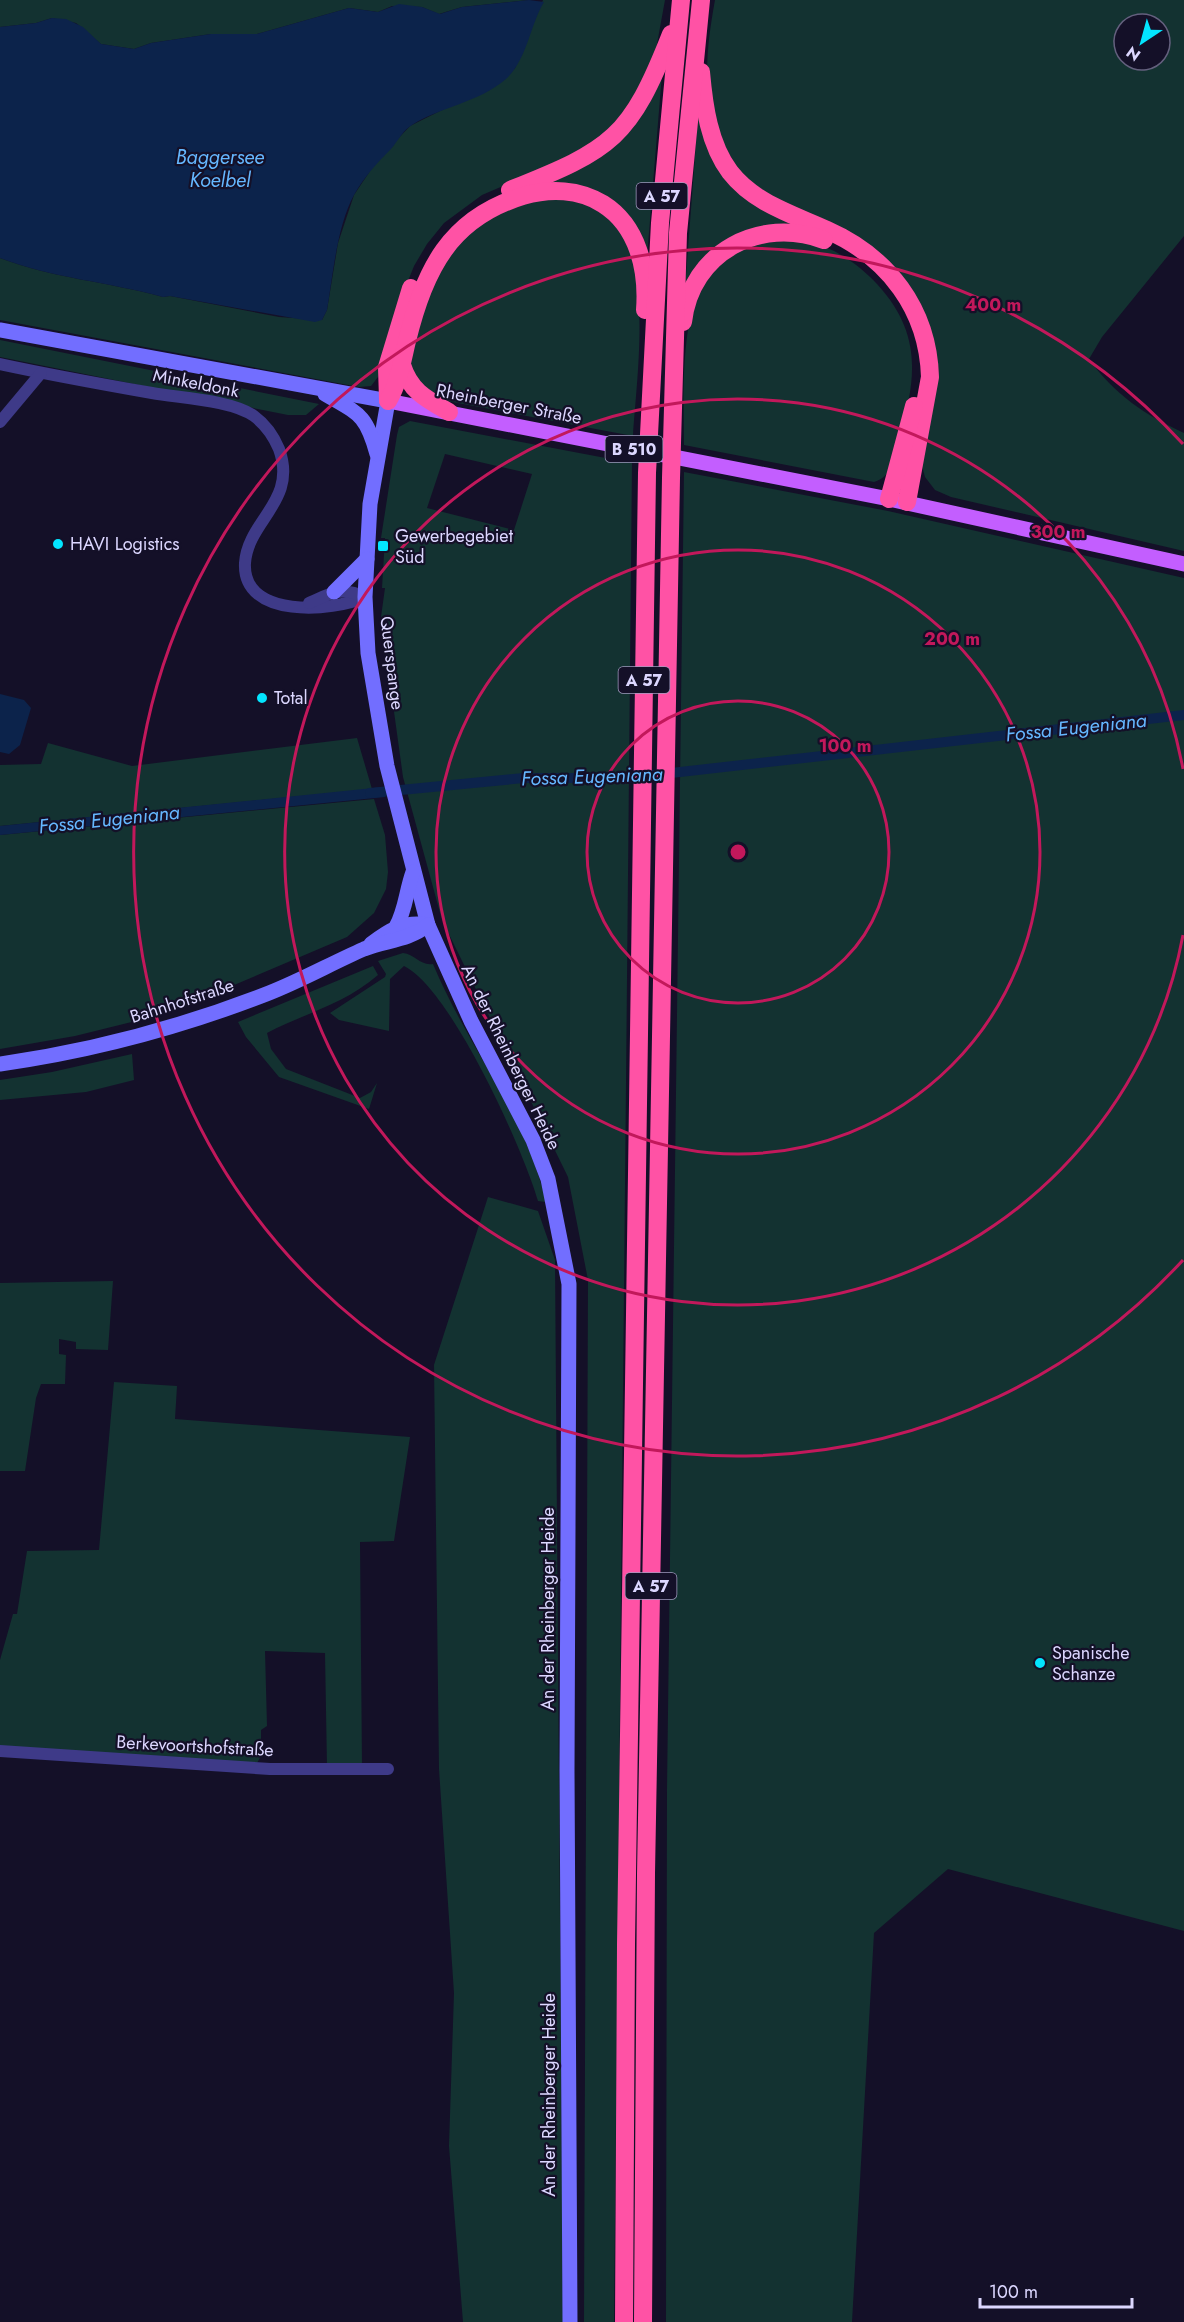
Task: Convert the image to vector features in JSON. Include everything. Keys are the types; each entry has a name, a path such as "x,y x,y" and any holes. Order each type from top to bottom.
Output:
{"highway":[{"name":"A 57","path":"643,2322 646,1875 662,849 674,346 678,233 701,0"},
{"name":"A 57","path":"624,2322 625,2003 647,473 660,223 680,8"},
{"path":"388,401 386,384 392,350 419,265 433,245 460,217 475,206 588,156 623,130 637,111 652,81 680,8"},
{"path":"697,33 707,117 716,146 728,169 744,187 766,203 853,242 870,255 894,277 922,324 930,359 930,377 898,500"},
{"path":"388,401 397,386 411,329 431,271 442,250 454,235 487,210 512,200 546,191 566,191 588,197 608,207 633,237 639,252 644,287 643,350 652,376"},
{"path":"674,346 682,333 691,290 701,272 725,249 744,239 789,232 811,235 854,255 885,282 898,300 911,322 921,366 898,500"},
{"path":"402,365 414,389 422,397 449,412"}],"main road":[{"name":"Rheinberger Straße","path":"388,401 898,500 1184,564"}],"street":[{"name":"Rheinberger Straße","path":"0,330 388,401"},
{"name":"Minkeldonk","path":"0,364 242,410 266,427 281,455 283,476 274,504 248,553 246,572 254,587 270,602 296,608 351,603 365,597"},
{"path":"0,422 41,372"},
{"path":"314,388 358,413 370,427 378,458"},
{"name":"Querspange","path":"388,401 370,504 365,597 368,652 387,766 428,925"},
{"path":"334,592 367,559"},
{"path":"296,608 334,592 350,590 365,597"},
{"path":"396,927 407,902 406,890 413,872"},
{"path":"396,927 412,923 428,925"},
{"name":"Bahnhofstraße","path":"0,1064 94,1047 178,1025 270,992 367,948 407,938 428,925"},
{"name":"An der Rheinberger Heide","path":"428,925 471,1021 533,1140 550,1188 569,1284 567,1782 570,2322"},
{"name":"Bahnhofstraße","path":"367,948 396,927"},
{"name":"Berkevoortshofstraße","path":"0,1751 270,1769 388,1769"}],"green space":[{"path":"0,0 529,0 462,7 439,14 422,7 392,6 378,12 349,8 257,34 211,34 151,43 134,49 101,44 76,23 52,18 36,23 0,27"},
{"path":"543,0 665,0 655,55 635,101 589,149 482,195 444,223 427,244 414,266 398,306 378,377 371,386 359,387 0,320 0,258 60,275 163,297 170,296 279,317 322,320 327,310 338,243 354,195 376,162 410,126 506,78 515,68"},
{"path":"715,0 1184,0 1184,236 1102,337 1089,359 1109,383 1131,402 1156,419 1184,433 1184,551 951,497 935,490 925,477 922,466 933,399 908,286 746,179 720,136 713,115 707,72"},
{"path":"662,74 647,257 630,225 551,188 549,180 565,174"},
{"path":"698,116 716,159 804,227 763,230 685,289"},
{"path":"565,198 594,208 610,219 624,237 633,262 640,322 633,436 447,401 428,395 408,364 431,282 460,240 499,211 537,199"},
{"path":"785,239 825,247 853,263 877,284 892,302 902,320 912,357 909,396 892,464 885,475 874,482 684,445 684,376 689,323 695,299 704,279 724,258 740,250"},
{"path":"0,340 319,404 306,415 288,415 0,357"},
{"path":"410,421 632,463 614,2322 584,2322 588,1280 568,1177 442,920 403,777 381,617 385,588 382,588 385,538 381,538 399,427","holes":["445,454 532,474 514,530 427,508"]},
{"path":"684,472 888,511 1184,578 1184,1931 948,1869 874,1933 852,2322 666,2322 667,1790"},
{"path":"357,738 372,789 0,826 0,765 41,764 48,743 132,766"},
{"path":"374,799 385,835 388,872 386,889 374,913 347,937 168,1013 75,1036 0,1049 0,835"},
{"path":"403,953 425,963 433,964 462,1024 525,1140 546,1202 538,1201 501,1110 463,1037 443,1005 423,981 404,966 390,979 389,1031 339,1020 330,1013 385,977 386,974 378,961"},
{"path":"373,966 378,975 365,985 267,1033 271,1049 286,1069 360,1098 371,1092 377,1083 369,1109 279,1077 246,1037 238,1022"},
{"path":"132,1054 134,1080 86,1092 0,1100 0,1080 52,1072"},
{"path":"488,1197 538,1211 555,1260 563,2322 463,2322 449,2146 454,1993 439,1769 434,1365"},
{"path":"113,1281 108,1350 76,1349 76,1342 59,1339 59,1354 66,1355 65,1384 41,1384 36,1398 25,1471 0,1471 0,1283"},
{"path":"114,1382 177,1386 175,1419 410,1437 394,1541 360,1542 362,1767 327,1767 325,1653 265,1651 267,1726 261,1730 261,1756 257,1763 0,1749 0,1660 13,1614 17,1614 27,1551 99,1550"}],"water":[{"name":"Baggersee Koelbel","path":"529,0 544,2 524,52 506,79 484,94 435,113 409,127 358,188 343,221 327,310 322,320 315,322 170,296 163,297 60,275 0,258 0,27 36,23 52,18 66,19 83,27 101,44 134,49 151,43 211,34 257,34 349,8 378,12 399,4 422,7 440,14 462,7"},
{"path":"0,694 24,700 31,708 20,745 9,754 0,752"},
{"path":"383,787 385,797 0,835 0,826"}],"waterway":[{"name":"Fossa Eugeniana","path":"370,793 524,778 627,778 1184,715"}],"place":[{"name":"HAVI Logistics","path":"58,544"},
{"name":"Gewerbegebiet Süd","path":"383,546"},
{"name":"Total","path":"262,698"},
{"name":"Spanische Schanze","path":"1040,1663"}]}
